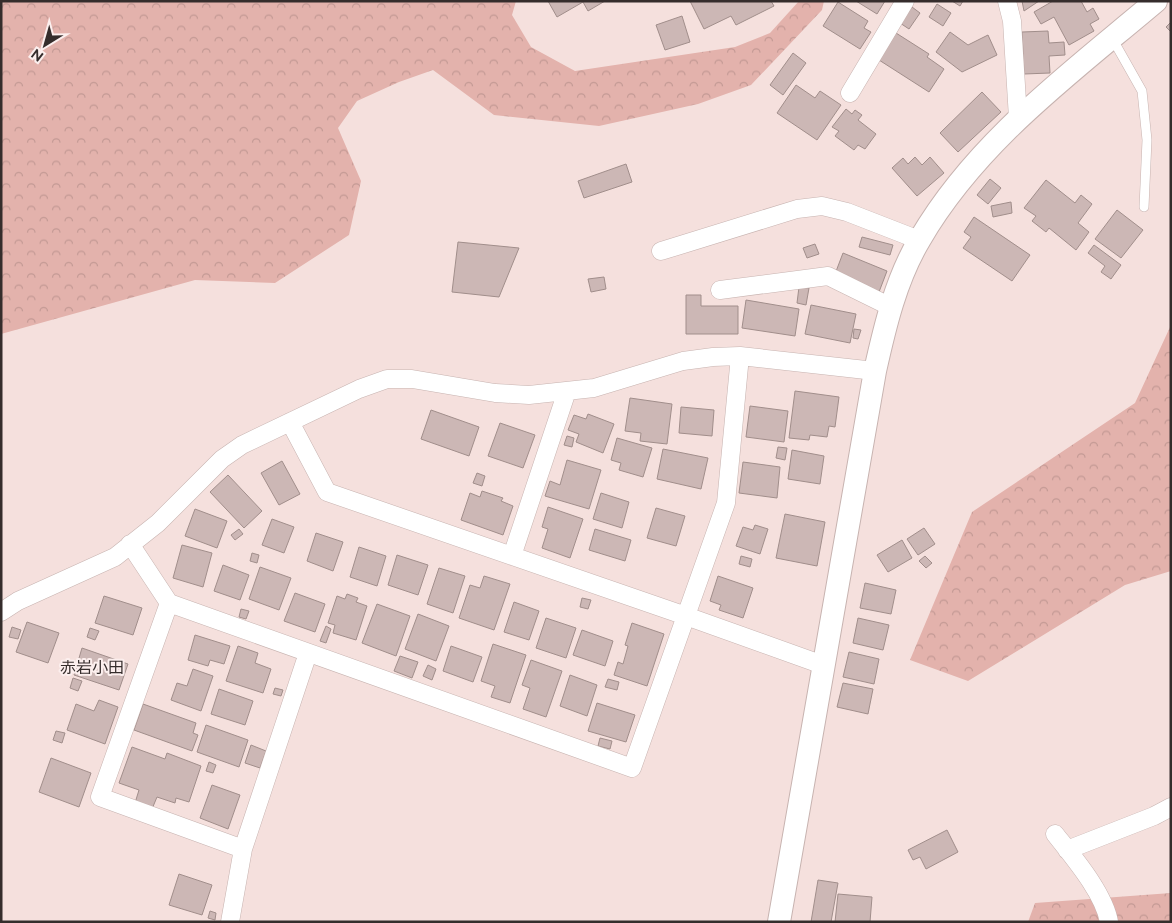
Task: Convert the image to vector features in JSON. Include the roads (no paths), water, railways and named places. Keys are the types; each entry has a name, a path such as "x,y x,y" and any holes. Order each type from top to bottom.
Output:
{"street":[{"path":"850,93 905,1"},
{"path":"1007,1 1012,21 1018,118"},
{"path":"779,922 875,371 885,327 902,275 919,240 940,207 965,174 1018,118 1156,1"},
{"path":"661,251 797,210 822,206 847,212 919,240"},
{"path":"720,290 828,276 891,307"},
{"path":"1,612 18,601 114,556 158,523 222,459 242,445 359,389 387,379 412,379 503,393 529,395 594,388 683,361 740,356 875,371"},
{"path":"130,544 170,603 632,768 726,503 740,356"},
{"path":"512,556 567,391"},
{"path":"290,422 327,492 823,665"},
{"path":"170,603 100,797 243,849"},
{"path":"230,922 243,849 308,653"},
{"path":"1067,850 1171,808"},
{"path":"1055,834 1085,874 1107,912 1109,922"}],"lane":[{"path":"1112,38 1142,91 1147,140 1144,207"}],"district":[{"name":"赤岩小田","path":"92,667"}]}
